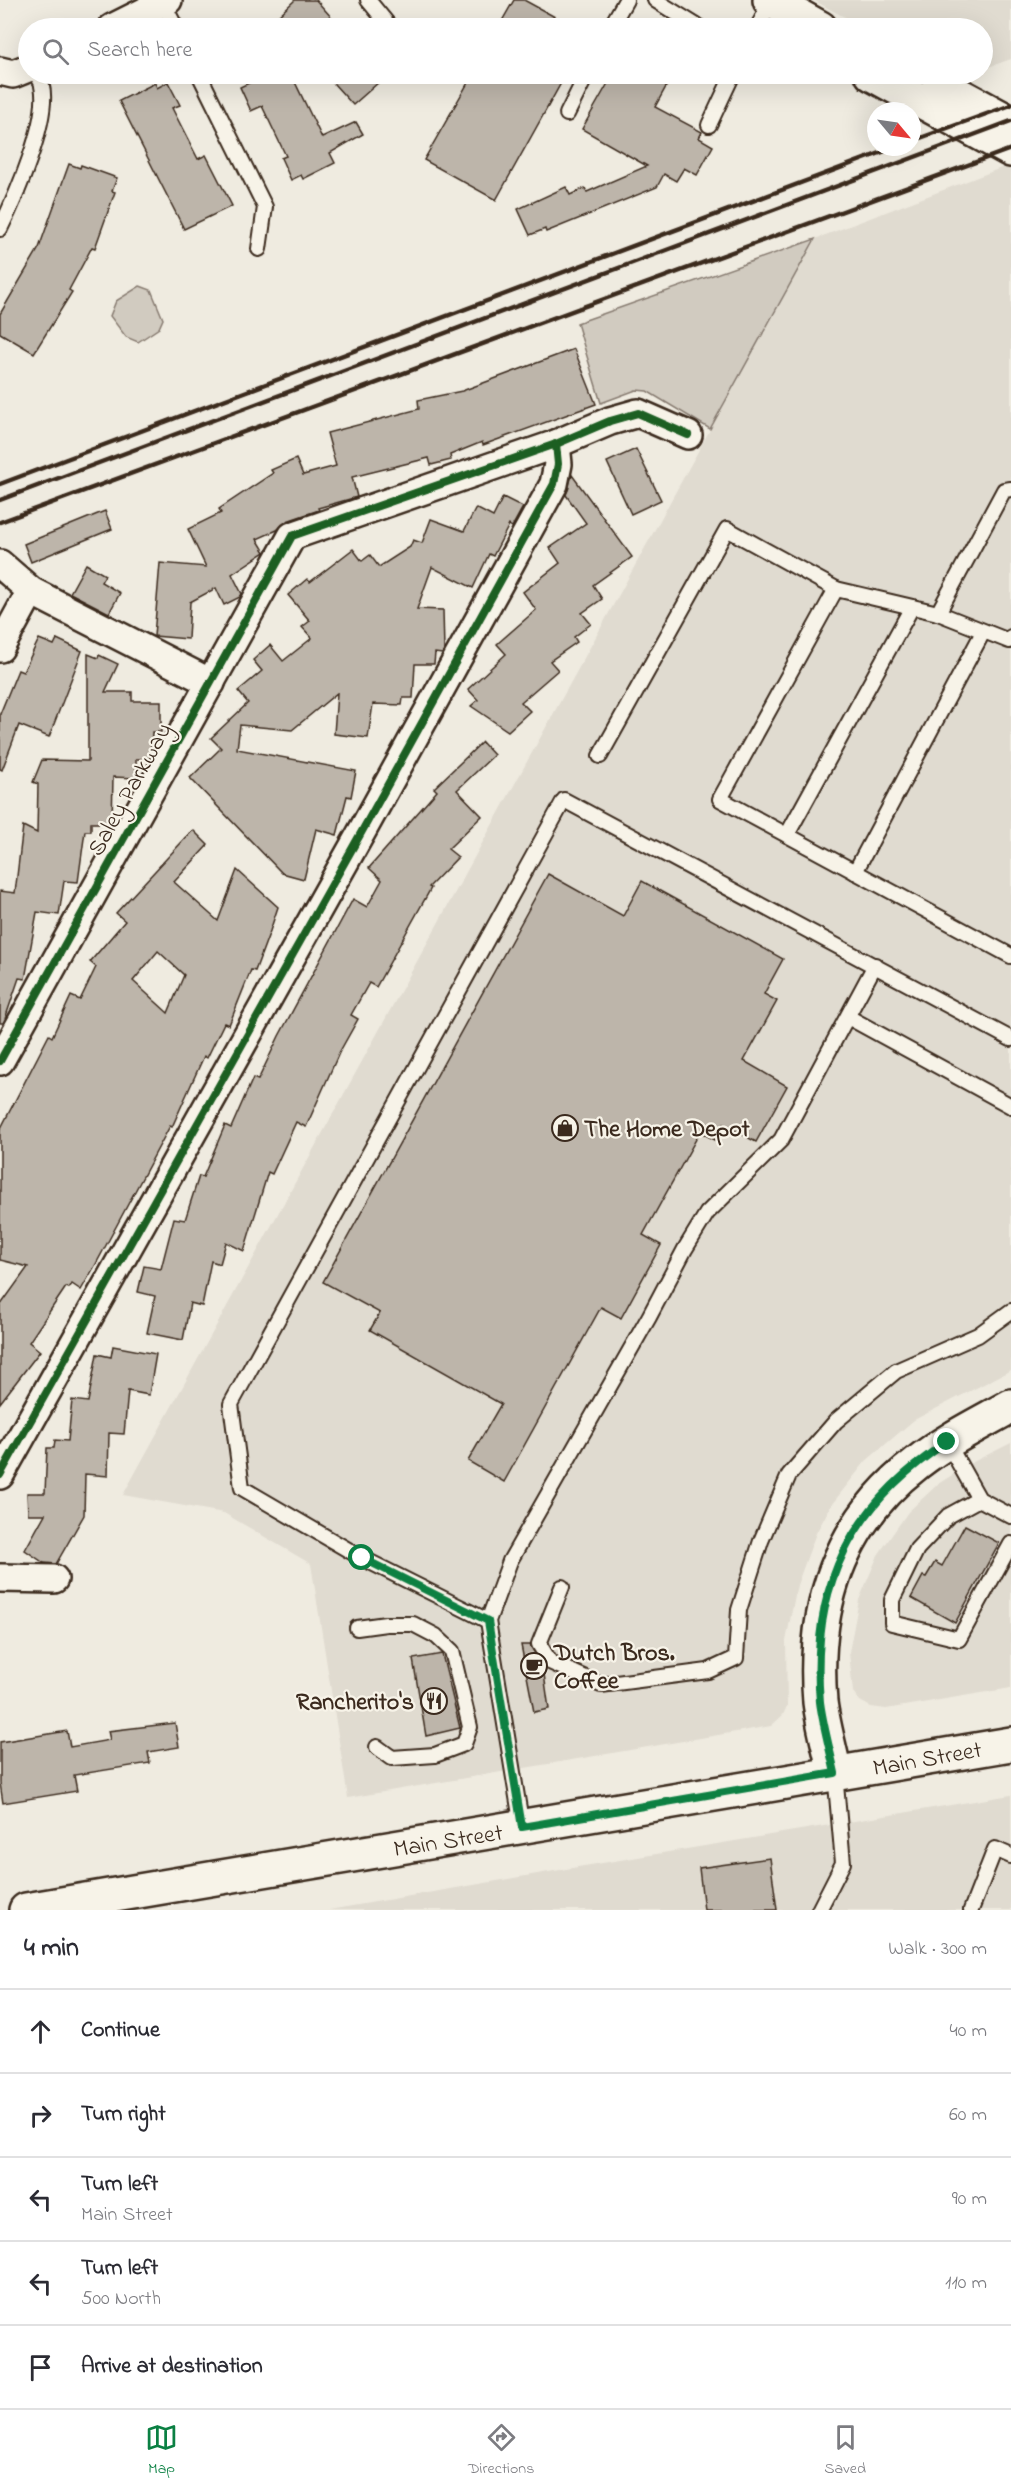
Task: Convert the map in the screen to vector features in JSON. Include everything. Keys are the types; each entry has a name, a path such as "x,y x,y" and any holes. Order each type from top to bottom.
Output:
{"main road":[{"path":"766,10 790,18"},
{"path":"891,84 1011,150"},
{"path":"939,84 1011,123"},
{"path":"835,1773 821,1705 821,1625 832,1582 855,1530 871,1507 900,1477 947,1442 1011,1406"},
{"name":"Main Street","path":"26,1910 130,1902 522,1827 1011,1744"}],"street":[{"path":"132,18 165,1"},
{"path":"0,71 13,74 18,72"},
{"path":"0,1475 361,833 554,484 558,464 556,444 610,421 638,413 688,435"},
{"name":"Saley Parkway","path":"0,1061 292,536 556,444"},
{"path":"0,564 31,591 211,683"},
{"path":"0,648 31,591"},
{"path":"0,1578 54,1579"}],"lane":[{"path":"368,0 383,18"},
{"path":"616,18 626,0"},
{"path":"655,0 684,18"},
{"path":"165,1 172,18"},
{"path":"0,229 22,180 41,116 41,84"},
{"path":"204,84 265,207 259,249"},
{"path":"567,114 582,84"},
{"path":"710,125 728,84"},
{"path":"938,613 1004,490 1011,489"},
{"path":"600,756 727,529 836,589 938,613 1009,641 1011,637"},
{"path":"836,589 720,799 1011,956"},
{"path":"787,835 912,607"},
{"path":"855,872 983,632"},
{"path":"488,1621 362,1558 242,1488 231,1404 564,800 1011,1039"},
{"path":"522,1827 488,1621 510,1561 707,1213 781,1140 875,965"},
{"path":"848,1017 1011,1106"},
{"path":"562,1587 540,1644 550,1662 601,1685 708,1671 736,1658 738,1610 761,1541 789,1475 836,1420 896,1371 978,1335 1011,1311"},
{"path":"947,1442 979,1499 1011,1516"},
{"path":"979,1499 948,1516 917,1549 892,1600 892,1623 959,1639 1011,1545"},
{"path":"357,1628 386,1624 413,1624 436,1636 452,1651 470,1727 464,1744 435,1755 392,1758 377,1747"},
{"path":"819,1910 843,1863 835,1773"},
{"path":"971,1910 995,1849 1011,1856"}],"shaded area":[{"path":"813,0 1011,0 1011,59 993,65 993,18 846,18"},
{"path":"1011,166 1011,1370 914,1420 866,1461 832,1504 816,1533 797,1585 786,1641 787,1706 783,1715 771,1726 348,1798 311,1564 224,1513 123,1495 815,239"},
{"path":"815,239 710,429 647,391 636,390 601,403 577,323"},
{"path":"140,286 151,290 163,319 159,328 138,342 126,337 110,316 116,301"},
{"path":"1011,1443 1011,1688 886,1709 871,1707 860,1701 853,1692 849,1652 859,1600 878,1555 908,1512 938,1484 971,1463"},
{"path":"1011,1795 1011,1910 329,1910 566,1869"}],"building":[{"path":"295,0 316,0 332,18 276,18"},
{"path":"514,0 524,0 557,18 504,18"},
{"path":"153,84 157,88 169,84 180,105 172,108 198,159 206,155 232,206 184,229 119,101"},
{"path":"246,84 296,84 322,138 356,122 363,134 330,153 335,163 303,179 301,175 291,180 281,158 286,156 262,106 251,111 240,87"},
{"path":"334,84 377,84 353,105"},
{"path":"467,84 560,84 496,200 424,160"},
{"path":"608,84 668,84 655,107 702,132 699,138 713,146 697,175 684,168 676,181 664,174 657,187 546,232 545,229 530,235 518,209 566,187 570,195 585,188 587,192 647,166 582,129"},
{"path":"69,164 80,168 81,165 117,178 112,191 115,192 95,248 92,247 69,290 72,292 34,353 0,333 0,314 39,248"},
{"path":"574,349 596,404 483,445 482,442 450,455 451,460 431,465 429,458 352,477 357,497 318,508 319,510 287,521 277,530 257,539 265,552 232,574 242,594 240,597 224,605 216,588 190,602 188,639 154,636 160,563 206,567 188,529 221,513 219,509 273,473 271,470 296,459 303,475 336,466 327,433 419,409 418,400 462,391"},
{"path":"636,449 661,500 631,514 607,462"},
{"path":"572,475 632,557 593,585 602,599 582,613 591,624 574,637 577,642 550,661 558,670 521,702 530,711 508,731 471,706 478,700 468,689 506,654 497,644 536,610 523,592 560,563 550,548 586,523 566,495"},
{"path":"503,497 523,507 512,527 509,525 493,556 489,554 473,588 432,567 417,609 443,610 444,651 442,654 435,653 434,664 415,664 413,698 403,698 402,705 373,704 368,738 334,734 337,693 292,730 240,725 237,749 356,771 351,797 347,796 337,835 316,829 304,879 282,873 190,778 221,748 211,738 248,703 238,691 262,671 253,660 270,645 283,661 312,638 302,627 310,621 288,595 307,579 310,582 353,549 362,561 370,555 379,567 410,547 413,540 422,543 431,519 464,531 476,508 493,517"},
{"path":"105,511 112,529 31,562 24,544"},
{"path":"86,564 105,575 101,582 120,593 109,613 70,593"},
{"path":"39,639 54,645 57,639 82,651 49,737 19,725 2,770 0,769 0,714 18,670 23,672"},
{"path":"88,654 98,658 99,655 118,664 105,692 132,692 132,701 161,701 161,732 152,732 150,759 136,759 136,778 113,777 112,823 91,823 91,831 85,831 78,882 64,881 59,915 37,912 25,979 19,978 5,1019 3,1023 0,1023 0,891 15,893 23,826 37,833 38,784 33,782 42,760 88,761"},
{"path":"482,742 494,755 457,790 482,816 448,849 458,857 429,887 431,888 376,987 369,983 351,1015 358,1019 339,1053 306,1127 296,1122 272,1174 268,1172 244,1251 226,1242 220,1264 211,1261 202,1306 190,1303 183,1340 147,1333 155,1296 138,1292 144,1266 161,1269 174,1218 185,1220 199,1176 203,1177 225,1125 231,1128 253,1078 258,1080 279,1036 353,899 367,907 382,880 369,868 437,791 434,788"},
{"path":"193,830 208,845 174,882 218,921 237,870 278,907 255,971 251,970 229,1025 224,1023 207,1058 204,1056 172,1127 170,1126 96,1264 81,1290 72,1284 69,1288 66,1287 29,1342 40,1351 0,1403 0,1306 28,1267 0,1260 0,1130 49,1035 52,1037 71,996 80,1000 96,967 90,962 125,921 116,913","holes":["158,951 184,975 168,1013 133,981"]},
{"name":"The Home Depot","path":"548,874 623,916 642,881 783,959 764,994 777,1001 744,1061 787,1086 756,1142 723,1124 715,1140 700,1132 643,1235 661,1245 621,1318 601,1307 504,1482 468,1461 501,1404 370,1330 380,1313 323,1282"},
{"path":"113,1346 156,1354 149,1395 128,1391 124,1434 109,1433 108,1476 85,1474 84,1515 56,1564 44,1563 25,1550 45,1514 28,1514 27,1493 45,1493 47,1448 54,1448 55,1440 68,1441 72,1400 88,1402 97,1354 111,1357"},
{"path":"965,1525 999,1543 955,1623 911,1598 923,1576 926,1577 935,1562 942,1566"},
{"name":"Dutch Bros. Coffee","path":"521,1645 530,1645 543,1667 549,1709 534,1712"},
{"name":"Rancherito's","path":"442,1654 460,1728 426,1736 413,1659"},
{"path":"175,1723 179,1747 148,1752 150,1763 74,1775 77,1791 3,1803 0,1783 0,1742 67,1731 70,1747 110,1740 108,1731"},
{"path":"770,1858 777,1910 704,1910 699,1868"}],"railway":[{"path":"921,138 1011,105"},
{"path":"0,500 1011,121"},
{"path":"0,522 1011,149"},
{"path":"0,484 872,156"}],"cycle path":[{"path":"0,1061 292,536 556,444 610,421 638,413 688,435"},
{"path":"0,1475 361,833 554,484 558,464 556,444"}],"place":[{"name":"The Home Depot","path":"565,1128"},
{"name":"Dutch Bros. Coffee","path":"534,1666"},
{"name":"Rancherito's","path":"434,1701"}],"route":[{"path":"362,1558 488,1621 522,1827 835,1773 821,1705 820,1683 821,1625 832,1582 855,1530 871,1507 900,1477 947,1442"}]}
